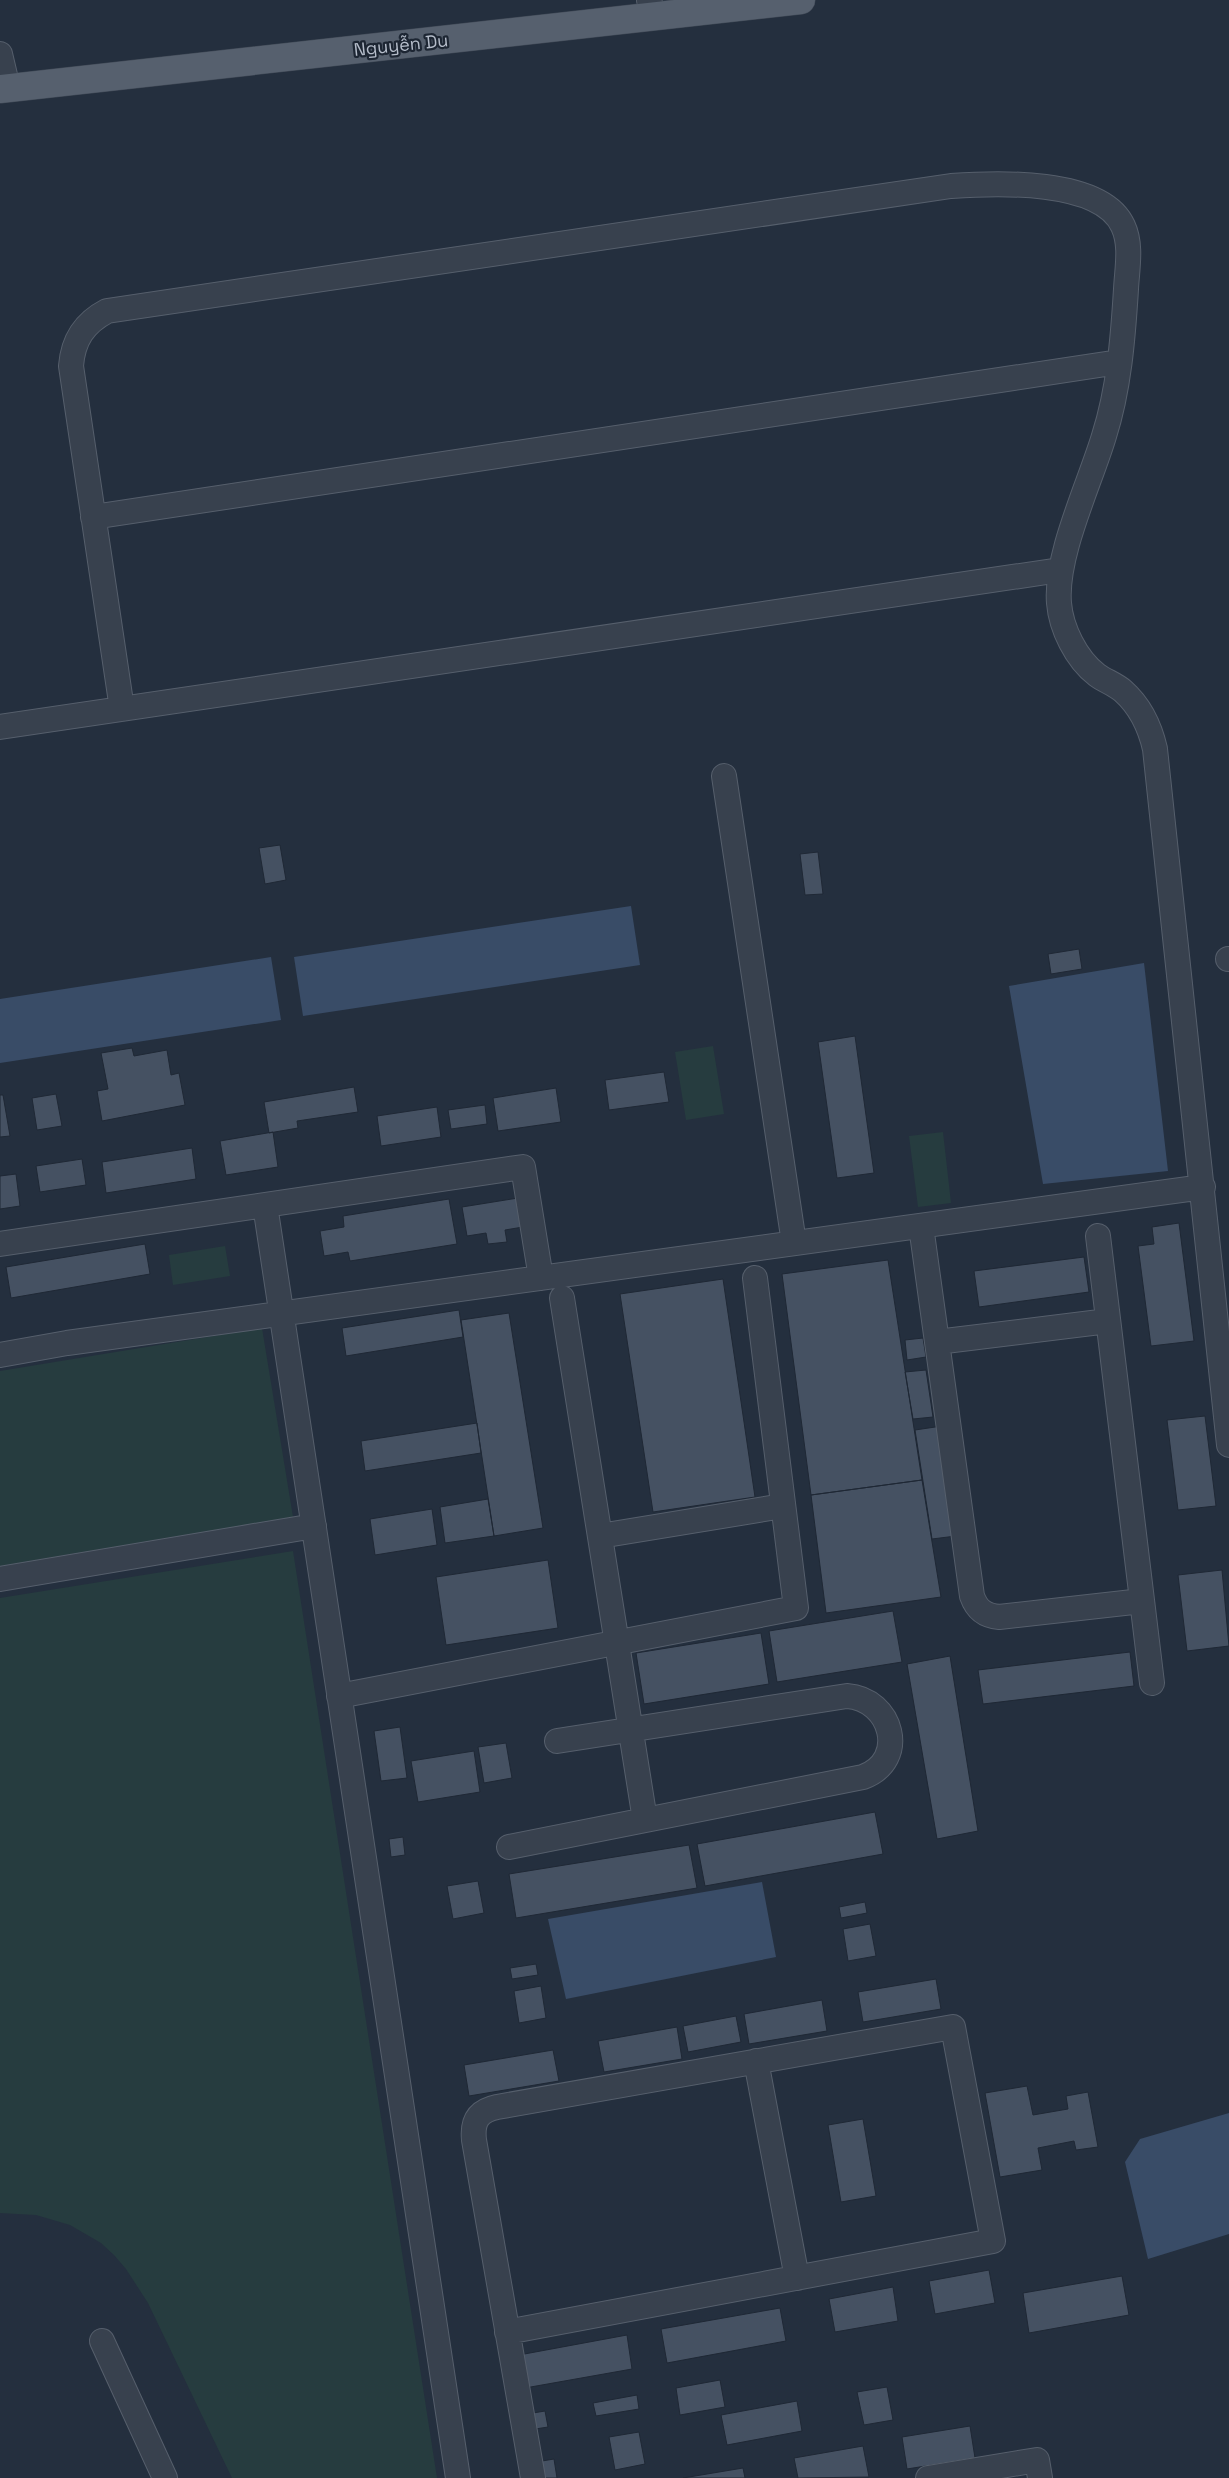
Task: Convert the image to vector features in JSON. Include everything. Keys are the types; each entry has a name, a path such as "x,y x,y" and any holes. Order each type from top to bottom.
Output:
{"main road":[{"name":"Nguyễn Du","path":"4,89 652,9 801,0"}],"street":[{"path":"0,54 4,89"},
{"path":"122,709 71,366 72,354 78,336 89,322 107,311 116,308 951,186 984,184 1029,185 1070,192 1095,200 1110,208 1123,226 1128,248 1119,362 1105,434 1060,570 1059,604 1062,621 1072,643 1085,664 1097,675 1122,690 1132,701 1147,724 1155,750 1229,1445"},
{"path":"93,517 1119,362"},
{"path":"0,727 1060,570"},
{"path":"724,776 794,1243"},
{"path":"0,1244 523,1167 541,1278"},
{"path":"0,1355 281,1314 1202,1188"},
{"path":"265,1205 458,2478"},
{"path":"921,1226 972,1596 978,1609 985,1614 999,1617 1142,1601"},
{"path":"1098,1236 1152,1684"},
{"path":"339,1696 796,1608 755,1278"},
{"path":"562,1298 644,1820"},
{"path":"937,1342 1108,1321"},
{"path":"600,1536 783,1506"},
{"path":"0,1579 314,1526"},
{"path":"509,1847 863,1777 878,1770 884,1762 890,1744 883,1716 871,1703 857,1697 847,1696 557,1741"},
{"path":"507,2332 993,2241 953,2027 497,2107 481,2113 473,2125 474,2140 507,2332 534,2478"},
{"path":"756,2061 797,2278"},
{"path":"102,2341 165,2478"},
{"path":"928,2478 1037,2460 1040,2478"}],"green space":[{"path":"713,1046 724,1114 686,1120 675,1052"},
{"path":"943,1132 951,1203 918,1207 909,1136"},
{"path":"225,1246 230,1276 173,1285 169,1255"},
{"path":"262,1328 293,1517 0,1566 0,1371"},
{"path":"293,1551 437,2478 232,2478 148,2303 126,2269 114,2255 101,2243 70,2225 36,2215 0,2213 0,1598"}],"water":[{"path":"631,906 640,965 303,1016 294,957"},
{"path":"271,957 281,1020 0,1063 0,999"},
{"path":"1144,963 1168,1171 1043,1184 1009,986"},
{"path":"762,1882 776,1957 566,1999 548,1919"},
{"path":"1229,2113 1229,2234 1148,2259 1125,2162 1140,2139"}],"building":[{"path":"280,845 286,880 265,884 259,848"},
{"path":"818,852 823,894 805,895 800,854"},
{"path":"1079,949 1082,969 1051,974 1048,954"},
{"path":"855,1036 874,1173 837,1178 818,1042"},
{"path":"132,1048 134,1056 167,1050 171,1075 179,1073 185,1105 102,1121 97,1091 108,1089 101,1053"},
{"path":"664,1072 669,1102 609,1110 605,1080"},
{"path":"354,1087 358,1112 297,1121 298,1128 269,1133 264,1102"},
{"path":"556,1088 561,1122 498,1131 493,1098"},
{"path":"56,1094 62,1126 37,1130 32,1098"},
{"path":"0,1095 3,1095 10,1136 0,1137"},
{"path":"485,1105 487,1124 451,1129 448,1110"},
{"path":"437,1107 441,1137 381,1146 377,1116"},
{"path":"273,1132 278,1167 226,1175 220,1141"},
{"path":"192,1148 196,1179 106,1193 102,1162"},
{"path":"82,1159 86,1185 40,1192 36,1166"},
{"path":"16,1174 20,1206 0,1209 0,1176"},
{"path":"518,1198 523,1227 505,1230 507,1242 488,1244 486,1233 467,1236 462,1207"},
{"path":"449,1199 457,1244 350,1261 348,1252 324,1256 320,1231 344,1227 343,1216"},
{"path":"1179,1223 1194,1341 1151,1346 1138,1246 1154,1244 1152,1227"},
{"path":"145,1244 150,1274 11,1298 6,1267"},
{"path":"1084,1257 1089,1292 979,1307 974,1271"},
{"path":"888,1260 922,1480 811,1495 782,1274"},
{"path":"723,1279 755,1497 653,1512 620,1294"},
{"path":"459,1310 463,1337 346,1356 342,1328"},
{"path":"509,1313 543,1528 494,1536 461,1320"},
{"path":"923,1338 926,1357 907,1360 905,1340"},
{"path":"926,1370 933,1417 913,1419 905,1372"},
{"path":"1205,1416 1216,1506 1178,1510 1167,1420"},
{"path":"477,1423 481,1453 365,1471 361,1441"},
{"path":"942,1426 956,1536 932,1539 915,1430"},
{"path":"922,1480 941,1597 826,1613 811,1495"},
{"path":"488,1499 494,1536 445,1543 440,1507"},
{"path":"432,1509 437,1545 375,1555 370,1519"},
{"path":"548,1560 558,1628 446,1645 436,1577"},
{"path":"1222,1570 1229,1646 1187,1651 1178,1575"},
{"path":"893,1611 902,1662 777,1682 769,1631"},
{"path":"761,1633 769,1684 644,1704 636,1653"},
{"path":"1130,1652 1134,1686 983,1704 978,1670"},
{"path":"950,1656 978,1831 937,1839 907,1664"},
{"path":"400,1727 407,1778 381,1781 374,1731"},
{"path":"506,1743 512,1778 484,1783 478,1747"},
{"path":"474,1751 480,1792 418,1802 411,1761"},
{"path":"875,1812 883,1854 705,1886 697,1844"},
{"path":"403,1837 405,1855 391,1857 389,1839"},
{"path":"689,1845 697,1888 516,1918 509,1874"},
{"path":"478,1881 484,1913 453,1919 447,1886"},
{"path":"865,1902 867,1913 841,1918 839,1907"},
{"path":"870,1924 876,1956 848,1961 843,1929"},
{"path":"536,1964 538,1975 512,1979 510,1968"},
{"path":"936,1979 941,2009 863,2022 858,1992"},
{"path":"541,1986 546,2018 519,2023 514,1991"},
{"path":"822,2000 827,2031 749,2044 744,2014"},
{"path":"736,2016 741,2042 688,2052 683,2026"},
{"path":"677,2027 682,2059 604,2072 598,2041"},
{"path":"553,2050 559,2081 469,2096 464,2065"},
{"path":"1027,2086 1033,2115 1068,2109 1066,2096 1088,2092 1098,2147 1076,2150 1074,2141 1038,2148 1042,2170 1000,2177 985,2093"},
{"path":"863,2119 876,2196 841,2202 828,2125"},
{"path":"989,2270 995,2303 935,2314 929,2281"},
{"path":"1122,2276 1129,2315 1029,2333 1023,2293"},
{"path":"893,2287 898,2321 835,2332 829,2299"},
{"path":"780,2308 786,2341 667,2363 661,2329"},
{"path":"627,2335 632,2369 525,2388 519,2355"},
{"path":"720,2380 725,2407 680,2415 676,2388"},
{"path":"887,2387 893,2420 864,2425 857,2392"},
{"path":"637,2395 639,2409 596,2416 593,2403"},
{"path":"797,2401 802,2431 727,2445 721,2415"},
{"path":"545,2411 548,2427 529,2430 527,2414"},
{"path":"970,2426 975,2458 907,2469 902,2437"},
{"path":"639,2432 645,2464 615,2470 609,2437"},
{"path":"863,2446 869,2477 798,2478 794,2458"},
{"path":"554,2459 557,2478 539,2478 536,2462"},
{"path":"743,2468 745,2478 683,2478"}]}
